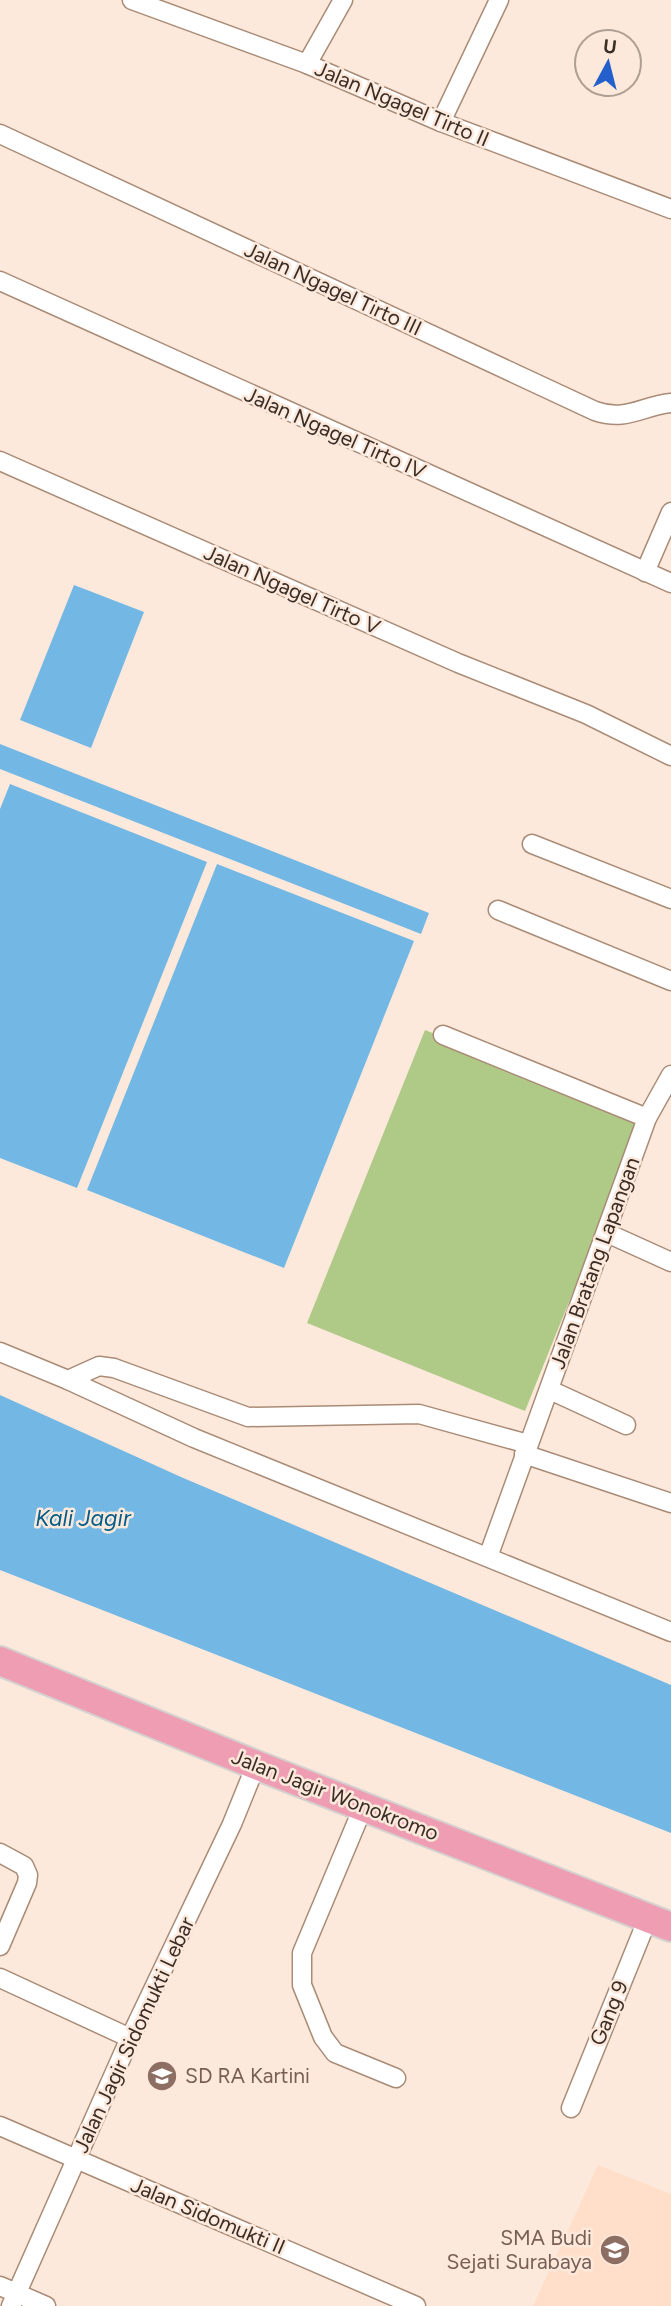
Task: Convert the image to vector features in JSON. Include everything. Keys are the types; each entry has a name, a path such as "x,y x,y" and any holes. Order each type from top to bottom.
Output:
{"main road":[{"name":"Jalan Jagir Wonokromo","path":"0,1661 659,1923"}],"street":[{"name":"Jalan Ngagel Tirto II","path":"132,0 307,64 442,122 671,209"},
{"path":"307,64 343,0"},
{"path":"442,122 499,0"},
{"name":"Jalan Ngagel Tirto III","path":"0,134 595,411 610,417 622,416 671,403"},
{"name":"Jalan Ngagel Tirto IV","path":"0,281 671,583"},
{"name":"Jalan Ngagel Tirto V","path":"0,461 458,663 586,714 671,756"},
{"path":"645,572 671,512"},
{"path":"532,844 671,899"},
{"path":"498,910 671,981"},
{"path":"443,1035 647,1118"},
{"name":"Jalan Bratang Lapangan","path":"488,1557 647,1118 671,1075"},
{"path":"607,1233 671,1262"},
{"path":"0,1352 194,1438 671,1632"},
{"path":"68,1380 99,1366 114,1368 248,1418 419,1414 526,1449 671,1503"},
{"path":"550,1390 626,1426"},
{"name":"Jalan Jagir Sidomukti Lebar","path":"15,2300 130,2038 232,1824 256,1765"},
{"path":"364,1805 302,1953 302,1984 323,2037 335,2053 396,2078"},
{"path":"0,1853 24,1866 28,1875 0,1946"},
{"name":"Gang 9","path":"571,2108 659,1923"},
{"path":"0,1978 130,2038"},
{"name":"Jalan Sidomukti II","path":"0,2126 416,2306"},
{"path":"0,2286 15,2300 46,2306"}],"shaded area":[{"name":"SMA Budi Sejati Surabaya","path":"598,2165 671,2194 671,2306 533,2306"}],"green space":[{"path":"425,1030 643,1118 525,1411 307,1323"}],"water":[{"path":"74,585 144,612 91,748 20,720"},
{"path":"0,744 429,913 421,934 0,769"},
{"path":"10,784 207,862 77,1188 0,1158 0,809"},
{"path":"217,864 414,941 284,1268 87,1190"},
{"name":"Kali Jagir","path":"0,1395 181,1477 671,1685 671,1833 0,1570"}],"place":[{"name":"SD RA Kartini","path":"162,2076"},
{"name":"SMA Budi Sejati Surabaya","path":"615,2250"}]}
